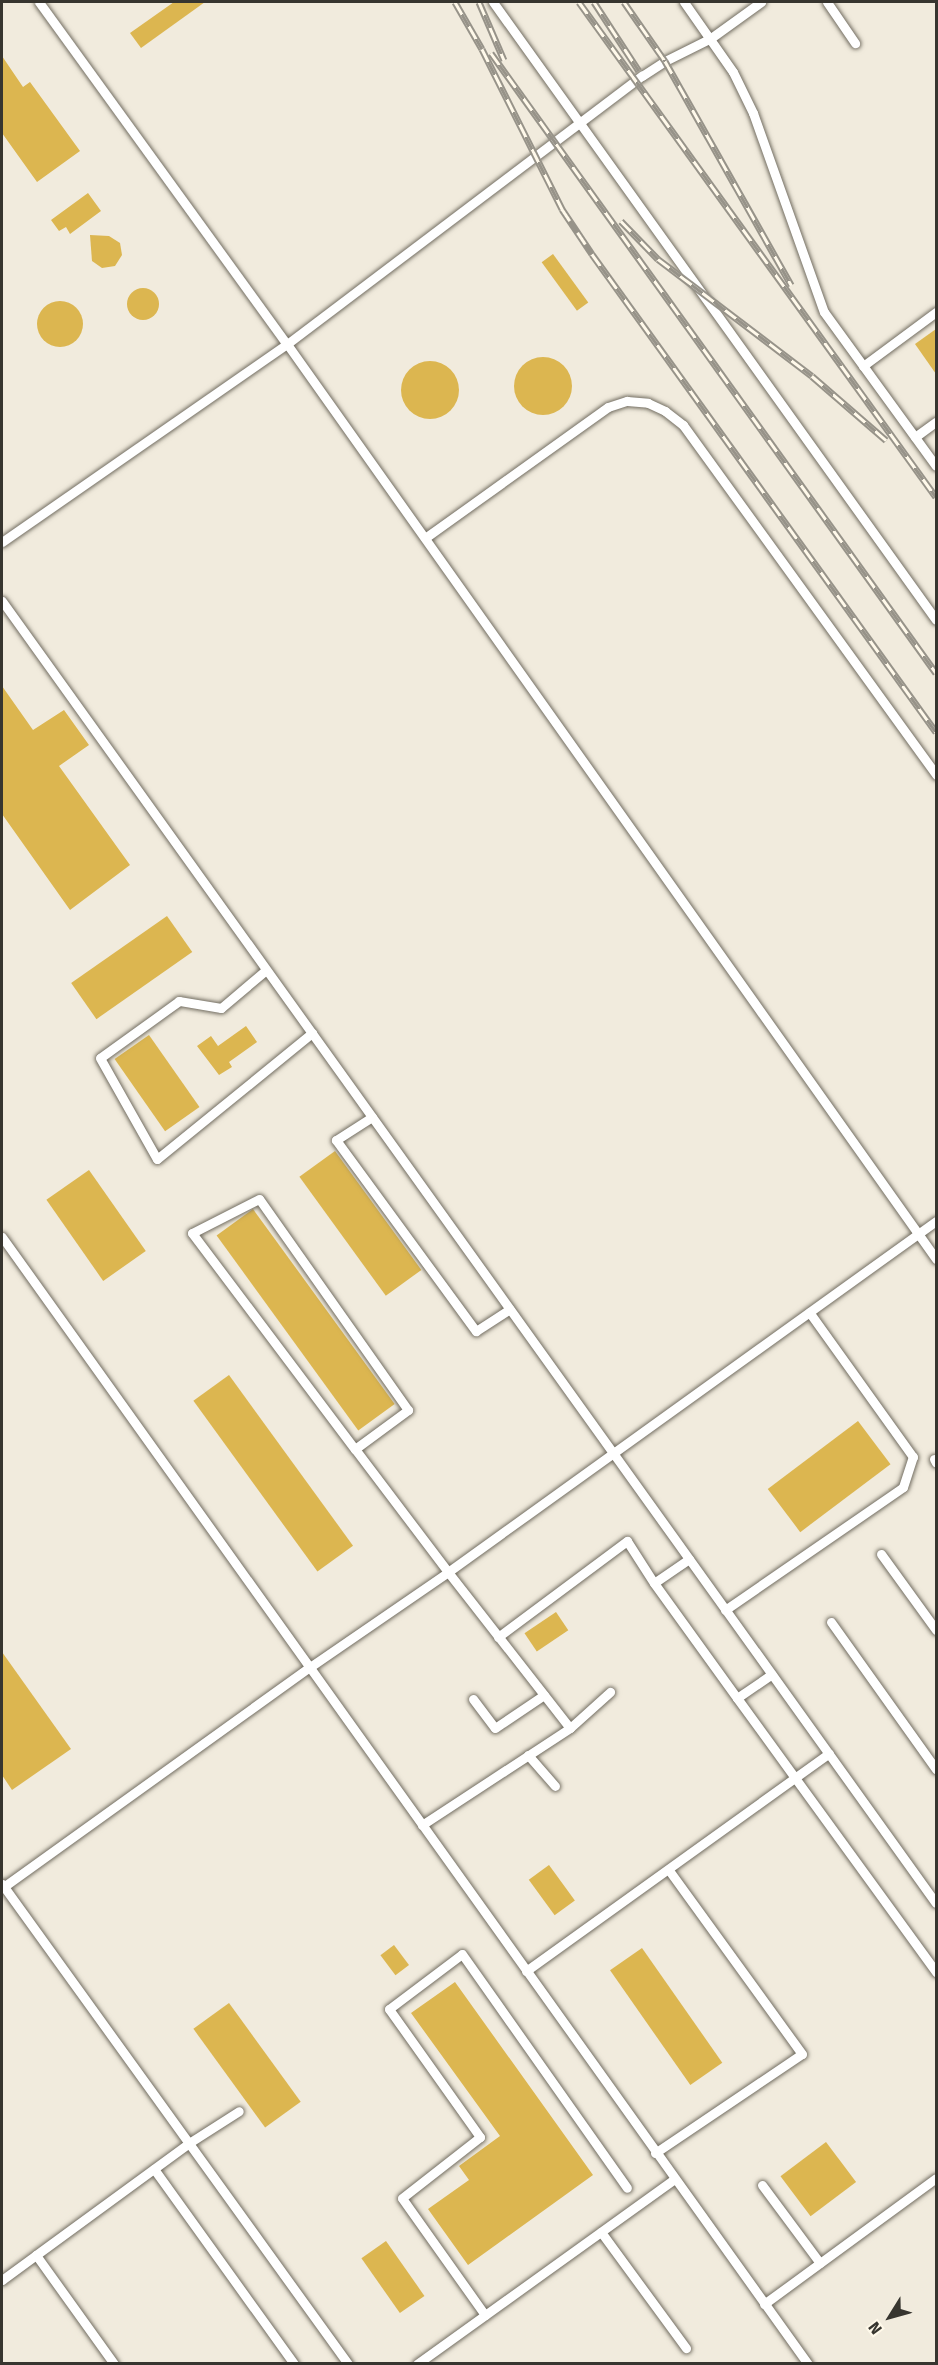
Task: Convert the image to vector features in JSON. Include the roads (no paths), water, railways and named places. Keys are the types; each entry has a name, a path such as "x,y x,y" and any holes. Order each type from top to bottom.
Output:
{"lane":[{"path":"39,2 425,538 936,1259"},
{"path":"493,2 936,620"},
{"path":"684,2 733,72 753,114 824,312 936,466"},
{"path":"2,543 286,344 665,61 711,38 762,2"},
{"path":"827,2 855,43"},
{"path":"863,366 936,312"},
{"path":"425,538 608,407 627,401 648,403 665,411 683,425 936,775"},
{"path":"915,437 936,422"},
{"path":"2,601 936,1904"},
{"path":"266,970 221,1008 179,1001 100,1058 157,1159 312,1033"},
{"path":"372,1117 336,1140 476,1330 510,1309"},
{"path":"355,1449 408,1410 259,1199 192,1233 355,1449 448,1572 570,1728"},
{"path":"348,2364 2,1886 448,1572 936,1221"},
{"path":"2,1237 808,2364"},
{"path":"725,1610 903,1487 913,1457 809,1312"},
{"path":"498,1636 627,1540 654,1583 936,1972"},
{"path":"881,1554 936,1630"},
{"path":"654,1583 689,1559"},
{"path":"831,1622 936,1769"},
{"path":"737,1698 772,1674"},
{"path":"422,1825 570,1728 610,1692"},
{"path":"473,1699 495,1728 544,1695"},
{"path":"526,1971 829,1753"},
{"path":"528,1755 555,1786"},
{"path":"655,2153 802,2054 668,1869"},
{"path":"485,2315 402,2198 480,2137 389,2009 462,1954 627,2188"},
{"path":"2,2280 189,2143 239,2111"},
{"path":"154,2169 294,2364"},
{"path":"764,2304 936,2178"},
{"path":"417,2364 674,2179"},
{"path":"762,2185 820,2263"},
{"path":"601,2232 686,2348"},
{"path":"36,2255 114,2364"}],"railway":[{"path":"455,2 482,49 562,209 936,732"},
{"path":"479,2 504,60"},
{"path":"579,2 936,497"},
{"path":"594,2 639,71"},
{"path":"624,2 665,61 791,285"},
{"path":"491,53 936,673"},
{"path":"621,221 658,259 812,376 886,440"}]}
